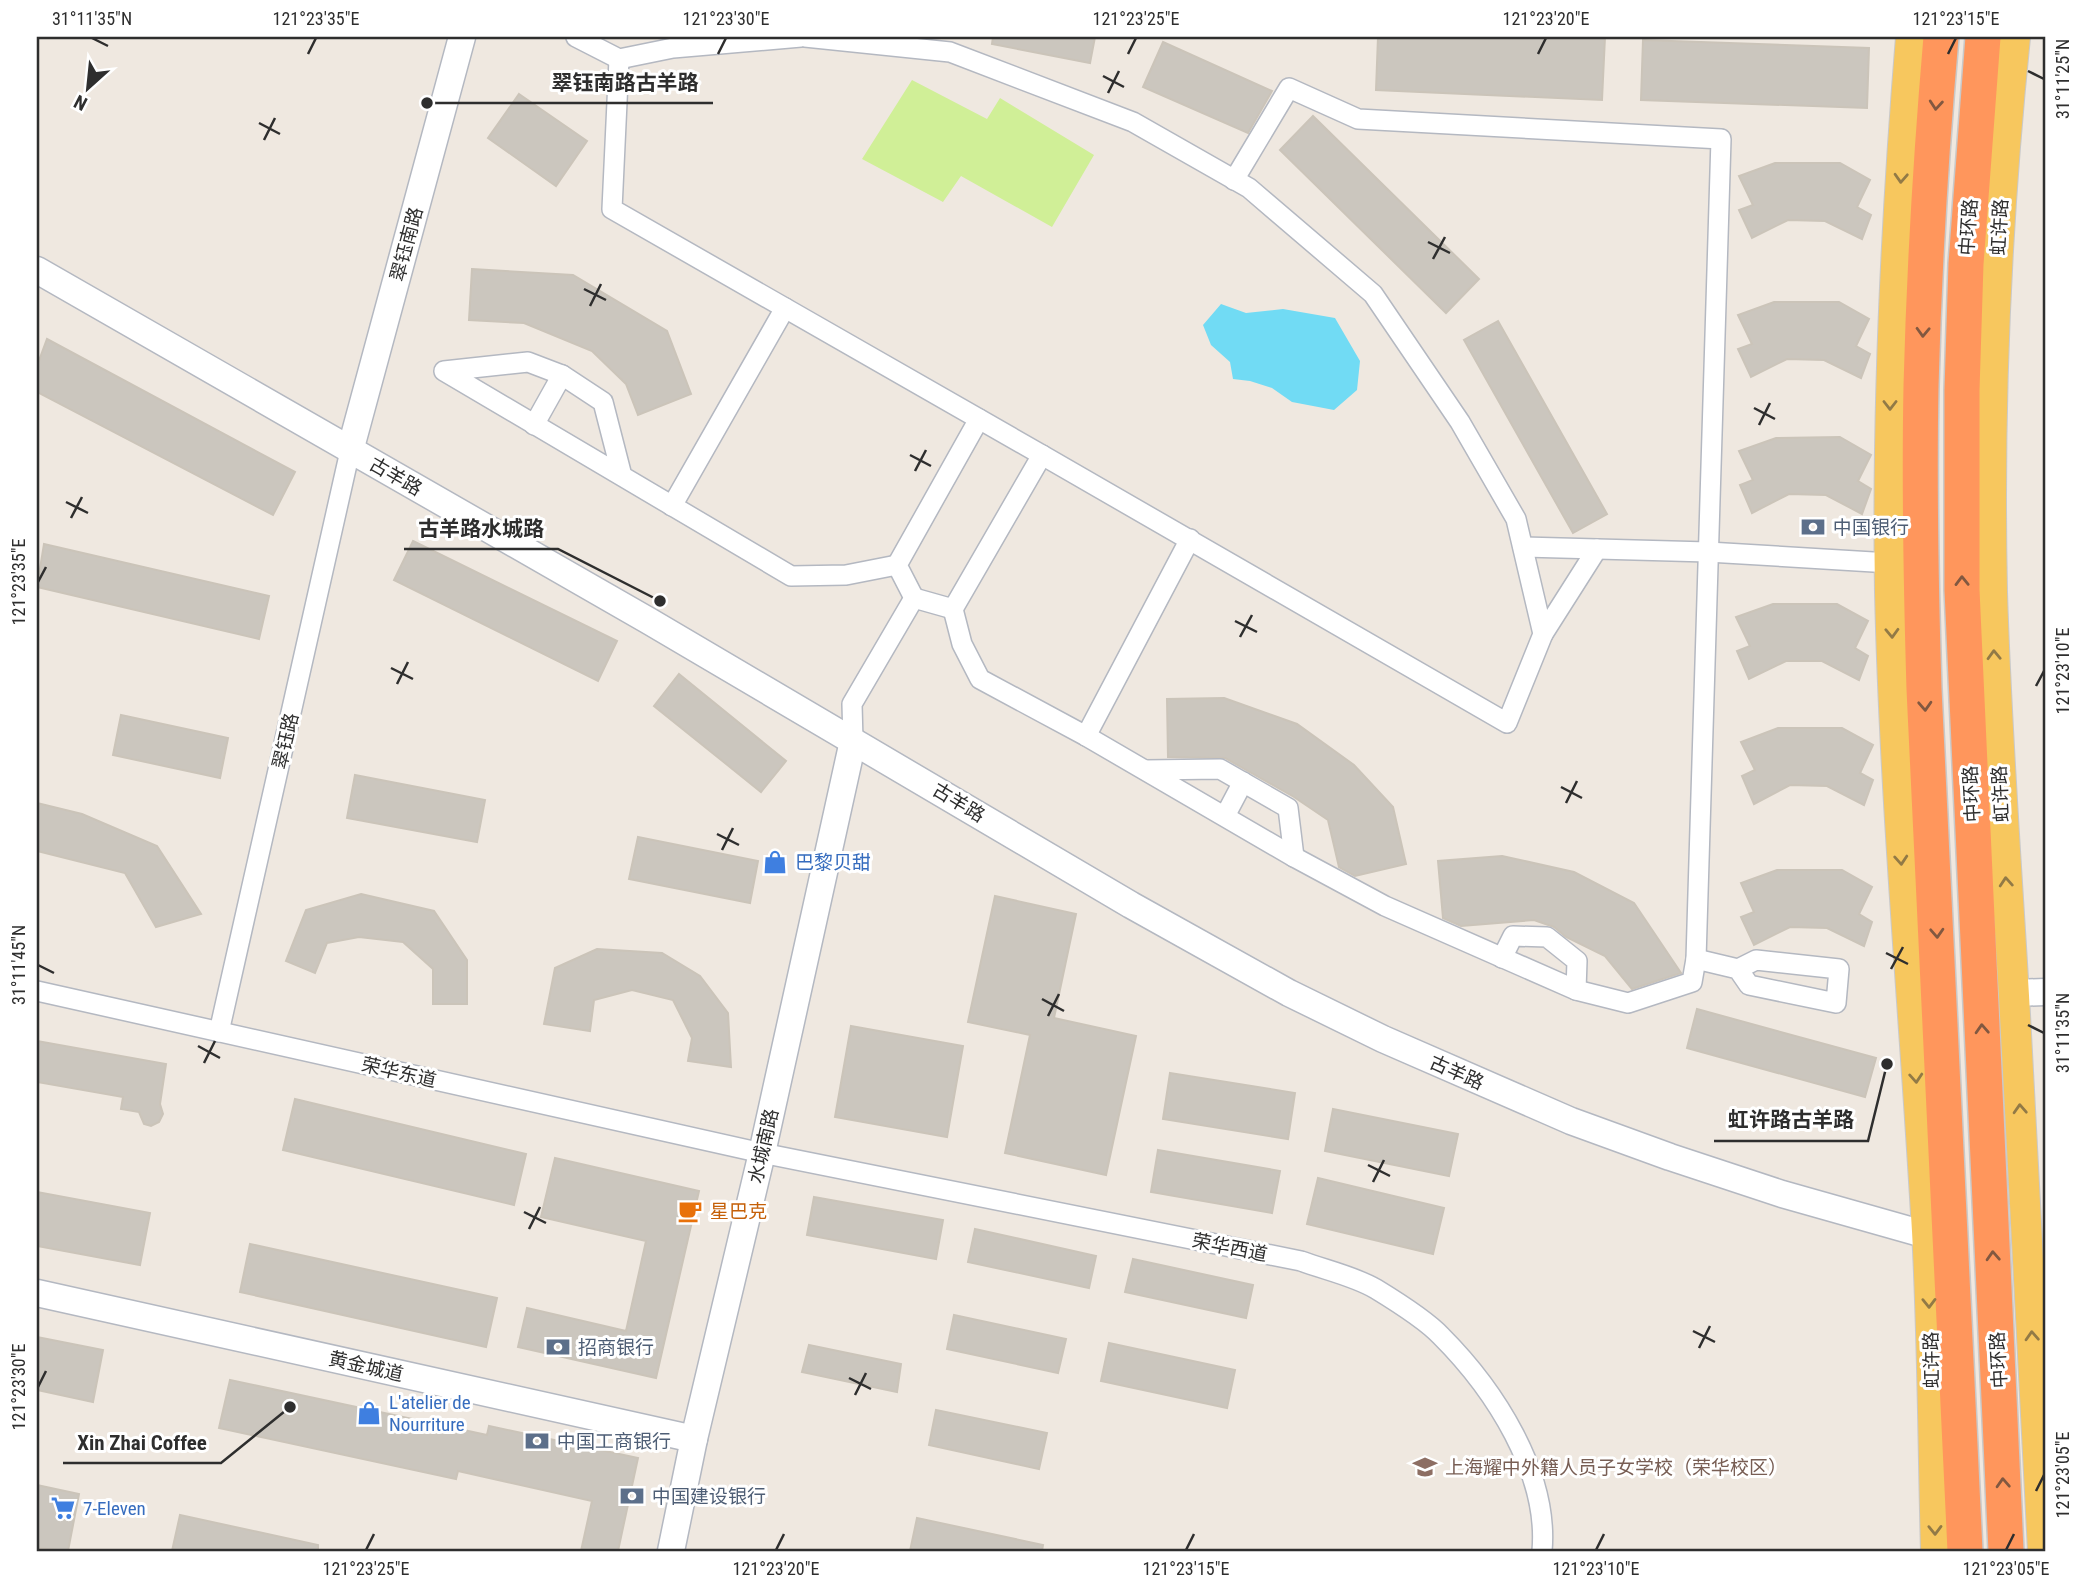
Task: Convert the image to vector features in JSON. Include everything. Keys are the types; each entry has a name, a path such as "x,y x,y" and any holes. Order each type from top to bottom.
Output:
{"highway":[{"name":"中环路","path":"1941,37 1933,134 1923,337 1922,589 1924,689 1965,1551"},
{"name":"中环路","path":"1983,37 1966,264 1962,402 1962,590 2006,1551"}],"main road":[{"name":"虹许路","path":"1911,37 1903,131 1891,372 1890,563 1897,792 1927,1235 1936,1551"},
{"name":"虹许路","path":"2015,37 2004,143 1997,269 1991,489 2000,789 2014,993 2035,1199 2043,1551"}],"street":[{"name":"翠钰南路","path":"351,451 463,37"},
{"path":"576,37 619,59 673,48 803,37 950,52 1133,122 1250,188 1373,294 1460,422 1516,519 1543,634"},
{"path":"619,59 612,209 1507,723 1543,634 1597,549"},
{"path":"1042,455 953,609 962,644 980,679 1086,736 1294,857 1385,906 1576,990 1628,1003 1692,982 1696,959 1721,139 1358,120 1289,88 1234,180"},
{"name":"古羊路","path":"37,270 649,621 1198,943 1289,993 1383,1039 1571,1121 1782,1194 1927,1235"},
{"path":"672,506 785,308"},
{"path":"622,476 603,402 562,375 528,362 444,371 791,576 845,575 897,565 979,419"},
{"path":"534,425 562,375"},
{"name":"翠钰路","path":"219,1032 351,451"},
{"path":"1086,736 1190,540"},
{"path":"1523,547 1708,552 1890,563"},
{"path":"897,565 914,598 953,609"},
{"path":"853,741 852,704 914,598"},
{"name":"水城南路","path":"671,1551 694,1439 762,1153 853,741"},
{"path":"1145,770 1220,769 1288,808 1294,857"},
{"path":"1225,816 1243,782"},
{"path":"1502,958 1513,936 1547,937 1577,961 1576,990"},
{"path":"1534,972 1547,937"},
{"path":"1696,959 1738,969 1756,960 1839,969 1836,1003 1749,985 1738,969"},
{"name":"荣华东道","path":"37,990 762,1153"},
{"path":"2014,993 2045,992"},
{"name":"荣华西道","path":"762,1153 1301,1261 1374,1288 1440,1334 1490,1393 1530,1467 1544,1531 1542,1551"},
{"name":"黄金城道","path":"37,1293 694,1439"}],"green space":[{"path":"912,80 987,119 1000,98 1094,155 1052,227 961,176 943,202 862,159"}],"water":[{"path":"1221,304 1246,313 1283,309 1335,318 1360,361 1357,390 1334,410 1292,402 1272,388 1233,379 1230,362 1211,345 1203,325"}],"building":[{"path":"993,37 1095,37 1090,63 992,44"},
{"path":"1378,37 1605,37 1602,100 1376,90"},
{"path":"1643,40 1869,48 1867,108 1641,100"},
{"path":"1163,42 1272,91 1248,133 1143,87"},
{"path":"519,94 587,141 556,186 488,138"},
{"path":"1313,116 1479,279 1446,313 1280,150"},
{"path":"1775,163 1840,163 1870,180 1857,207 1871,215 1862,239 1825,221 1788,220 1752,238 1739,210 1753,205 1739,176"},
{"path":"472,269 573,275 667,331 691,394 638,415 626,384 592,351 524,323 469,320"},
{"path":"1774,302 1839,302 1869,319 1856,346 1870,354 1861,378 1824,360 1787,359 1751,377 1738,349 1752,344 1738,315"},
{"path":"1498,321 1607,514 1573,533 1464,340"},
{"path":"47,339 295,472 273,515 37,392 37,366"},
{"path":"1840,437 1871,455 1858,481 1871,489 1862,514 1826,495 1789,494 1752,513 1740,485 1753,480 1739,451 1776,438"},
{"path":"413,541 617,641 598,681 394,580"},
{"path":"44,544 269,596 259,639 37,587"},
{"path":"1773,604 1837,604 1868,621 1855,648 1868,656 1859,680 1822,661 1786,661 1749,679 1737,651 1750,646 1736,617"},
{"path":"679,674 786,761 761,792 654,706"},
{"path":"1224,698 1297,724 1354,765 1393,807 1406,864 1355,876 1339,867 1328,820 1294,797 1225,758 1168,757 1167,699"},
{"path":"121,715 228,738 220,778 113,755"},
{"path":"1778,728 1842,728 1873,745 1860,773 1873,780 1864,805 1827,786 1790,785 1754,804 1742,776 1755,770 1741,742"},
{"path":"355,775 485,800 477,842 347,818"},
{"path":"37,803 82,814 157,846 201,914 156,927 125,873 37,851"},
{"path":"638,837 758,861 750,903 629,879"},
{"path":"1502,856 1574,872 1634,903 1681,973 1632,989 1605,956 1566,937 1554,927 1534,920 1461,926 1443,918 1438,861"},
{"path":"1777,870 1842,870 1872,887 1859,914 1872,922 1864,946 1827,928 1790,927 1754,945 1741,917 1754,912 1741,883"},
{"path":"361,894 434,911 467,960 467,1004 433,1004 433,969 403,942 359,937 327,943 315,973 286,961 306,910"},
{"path":"995,896 1076,914 1054,1018 1136,1036 1106,1175 1005,1153 1030,1035 968,1022"},
{"path":"597,949 662,953 700,976 728,1013 731,1067 688,1061 692,1038 673,1000 632,990 594,1000 590,1031 544,1024 555,968"},
{"path":"1697,1009 1876,1058 1865,1097 1687,1048"},
{"path":"851,1026 963,1046 947,1137 835,1117"},
{"path":"37,1041 166,1064 160,1104 163,1114 159,1122 151,1126 144,1124 139,1112 121,1109 123,1097 37,1082"},
{"path":"1170,1073 1295,1093 1288,1139 1163,1119"},
{"path":"295,1099 526,1154 514,1205 283,1150"},
{"path":"1333,1109 1458,1134 1449,1176 1325,1151"},
{"path":"1158,1150 1280,1171 1272,1213 1151,1192"},
{"path":"555,1158 699,1191 656,1378 518,1347 527,1308 626,1331 646,1241 541,1217"},
{"path":"1318,1178 1444,1208 1433,1254 1307,1224"},
{"path":"37,1192 150,1213 140,1265 37,1246"},
{"path":"814,1197 943,1220 936,1259 807,1235"},
{"path":"975,1229 1096,1256 1089,1288 968,1262"},
{"path":"250,1244 497,1298 486,1347 240,1292"},
{"path":"1133,1259 1253,1285 1246,1318 1125,1292"},
{"path":"954,1315 1066,1339 1058,1373 947,1349"},
{"path":"37,1337 103,1350 93,1402 37,1390"},
{"path":"1109,1343 1235,1370 1227,1408 1101,1381"},
{"path":"809,1345 901,1364 897,1392 802,1372"},
{"path":"230,1380 487,1435 489,1426 638,1458 618,1551 581,1551 592,1501 458,1471 456,1479 219,1428"},
{"path":"936,1410 1047,1433 1039,1469 929,1445"},
{"path":"37,1485 79,1494 68,1551 37,1548"},
{"path":"180,1515 318,1545 318,1551 172,1551"},
{"path":"917,1518 1043,1545 1042,1551 910,1551"}],"place":[{"name":"翠钰南路古羊路","path":"427,103"},
{"name":"中国银行","path":"1813,527"},
{"name":"古羊路水城路","path":"660,601"},
{"name":"巴黎贝甜","path":"775,862"},
{"name":"虹许路古羊路","path":"1887,1064"},
{"name":"星巴克","path":"690,1211"},
{"name":"招商银行","path":"558,1347"},
{"name":"Xin Zhai Coffee","path":"290,1407"},
{"name":"L'atelier de Nourriture","path":"369,1413"},
{"name":"中国工商银行","path":"537,1441"},
{"name":"上海耀中外籍人员子女学校（荣华校区）","path":"1425,1467"},
{"name":"中国建设银行","path":"632,1496"},
{"name":"7-Eleven","path":"63,1508"}]}
